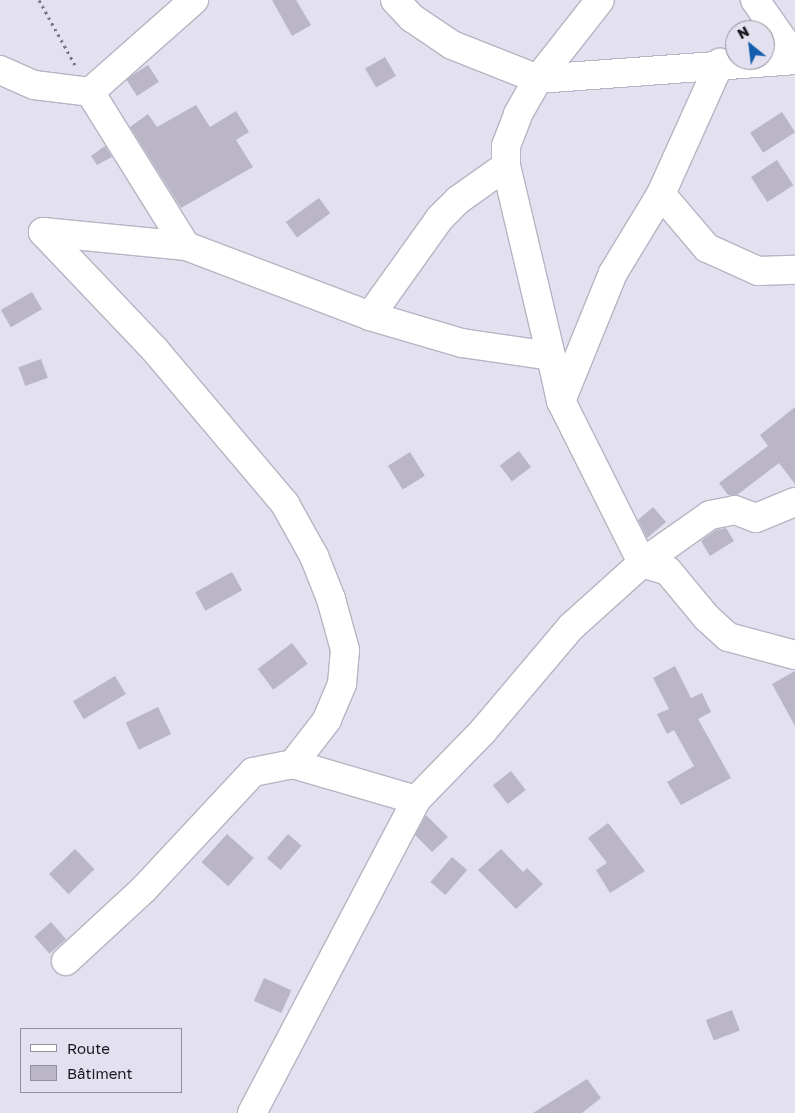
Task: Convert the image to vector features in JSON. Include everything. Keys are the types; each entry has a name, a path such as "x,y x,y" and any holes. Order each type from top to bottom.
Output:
{"street":[{"path":"0,70 34,85 90,92 194,0"},
{"path":"395,0 412,18 452,45 538,79 720,63 795,59"},
{"path":"600,0 538,79 518,114 506,146 506,166 561,401 642,563 668,571 707,618 728,637 795,655"},
{"path":"755,0 795,59"},
{"path":"561,401 613,273 661,194 720,63"},
{"path":"90,92 186,246"},
{"path":"370,316 440,218 458,200 506,166"},
{"path":"661,194 707,248 758,271 795,270"},
{"path":"293,764 327,720 342,684 345,650 331,599 314,556 285,504 155,350 43,232 186,246 370,316 462,343 551,356"},
{"path":"252,1113 416,800 483,731 571,627 642,563 710,515 735,510 756,518 795,502"},
{"path":"66,961 143,890 253,772 293,764 416,800"}],"path":[{"path":"39,0 90,92"}],"building":[{"path":"272,0 296,0 311,25 292,36"},
{"path":"385,57 396,76 376,88 365,68"},
{"path":"148,65 159,82 137,96 126,79"},
{"path":"196,105 210,127 236,111 249,132 236,140 253,167 181,208 130,127 148,114 157,127"},
{"path":"782,112 795,132 763,153 750,133"},
{"path":"105,146 112,157 97,165 91,156"},
{"path":"777,160 793,185 767,202 751,177"},
{"path":"319,198 330,213 297,237 286,222"},
{"path":"32,292 42,309 11,327 1,310"},
{"path":"41,359 48,378 25,386 18,367"},
{"path":"795,407 795,484 779,463 737,495 728,495 719,483 768,446 760,435"},
{"path":"519,451 531,467 512,481 500,465"},
{"path":"410,452 425,476 403,490 388,466"},
{"path":"653,507 666,522 647,538 638,520"},
{"path":"726,528 734,541 710,556 701,541 716,530"},
{"path":"232,572 242,590 205,611 195,592"},
{"path":"292,643 308,664 273,690 258,669"},
{"path":"675,666 691,698 702,693 711,712 698,719 731,778 681,805 667,782 694,766 674,730 667,734 657,714 669,709 653,678"},
{"path":"795,671 795,726 772,684"},
{"path":"115,676 126,694 84,719 73,701"},
{"path":"158,707 171,734 139,750 126,723"},
{"path":"511,771 526,790 508,804 493,785"},
{"path":"426,815 448,837 432,852 415,835"},
{"path":"608,823 645,871 610,893 596,870 607,863 588,838"},
{"path":"227,834 254,858 228,886 202,862"},
{"path":"288,834 302,846 281,870 267,858"},
{"path":"75,849 94,869 69,894 49,874"},
{"path":"501,849 523,872 527,868 543,884 516,909 478,870"},
{"path":"452,857 467,870 445,895 430,882"},
{"path":"51,922 66,939 49,954 34,936"},
{"path":"264,978 291,990 281,1013 254,1001"},
{"path":"732,1010 740,1031 714,1041 706,1020"},
{"path":"587,1079 601,1098 582,1113 533,1113"}]}
